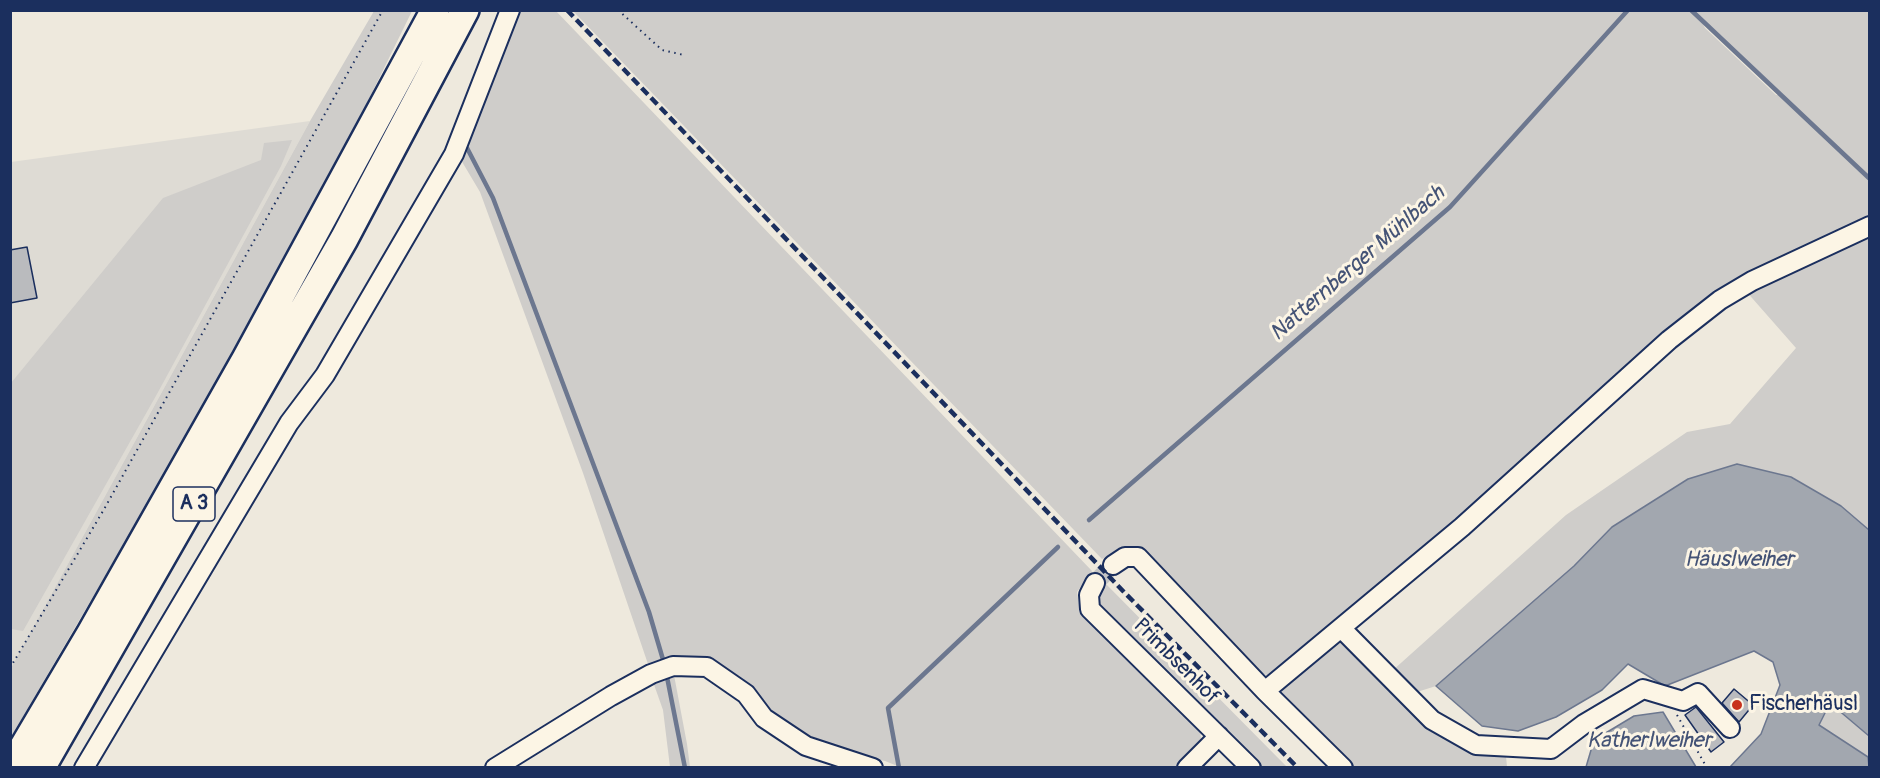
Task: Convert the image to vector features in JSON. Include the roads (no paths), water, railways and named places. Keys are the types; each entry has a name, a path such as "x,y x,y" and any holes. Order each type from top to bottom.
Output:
{"highway":[{"name":"A 3","path":"11,768 91,633 252,349 435,10"},
{"name":"A 3","path":"41,768 344,239 465,10"}],"lane":[{"path":"84,768 289,423 326,375 454,154 510,10"},
{"path":"1265,691 1462,527 1669,340 1712,307 1774,269 1869,226"},
{"path":"1113,565 1125,557 1138,557 1265,691 1343,768"},
{"name":"Primbsenhof","path":"1095,582 1089,595 1090,609 1251,768"},
{"path":"1342,629 1432,720 1476,746 1551,749 1584,724 1643,689 1683,701 1698,693 1730,728"},
{"path":"495,768 651,674 674,666 707,667 746,694 764,718 807,746 873,768"},
{"path":"1187,768 1219,736"}],"water":[{"name":"Häuslweiher","path":"1737,464 1791,477 1841,506 1869,530 1869,736 1830,703 1819,725 1868,757 1869,767 1730,767 1761,734 1780,685 1773,662 1754,651 1665,686 1628,664 1602,690 1556,717 1518,731 1482,726 1436,686 1574,566 1612,527 1688,479"},
{"name":"Katherlweiher","path":"1663,712 1696,767 1586,767 1594,740 1634,716"}],"waterway":[{"name":"Natternberger Mühlbach","path":"1089,520 1450,207 1628,10"},
{"path":"1691,10 1870,179"},
{"path":"467,148 493,198 649,612 664,663"},
{"name":"Natternberger Mühlbach","path":"899,768 888,708 1058,547"},
{"path":"666,672 685,768"}],"tunnel":[{"path":"1095,583 1113,565"}],"railway":[{"path":"567,10 1124,592 1298,768"}],"place":[{"name":"Fischerhäusl","path":"1737,705"}]}
